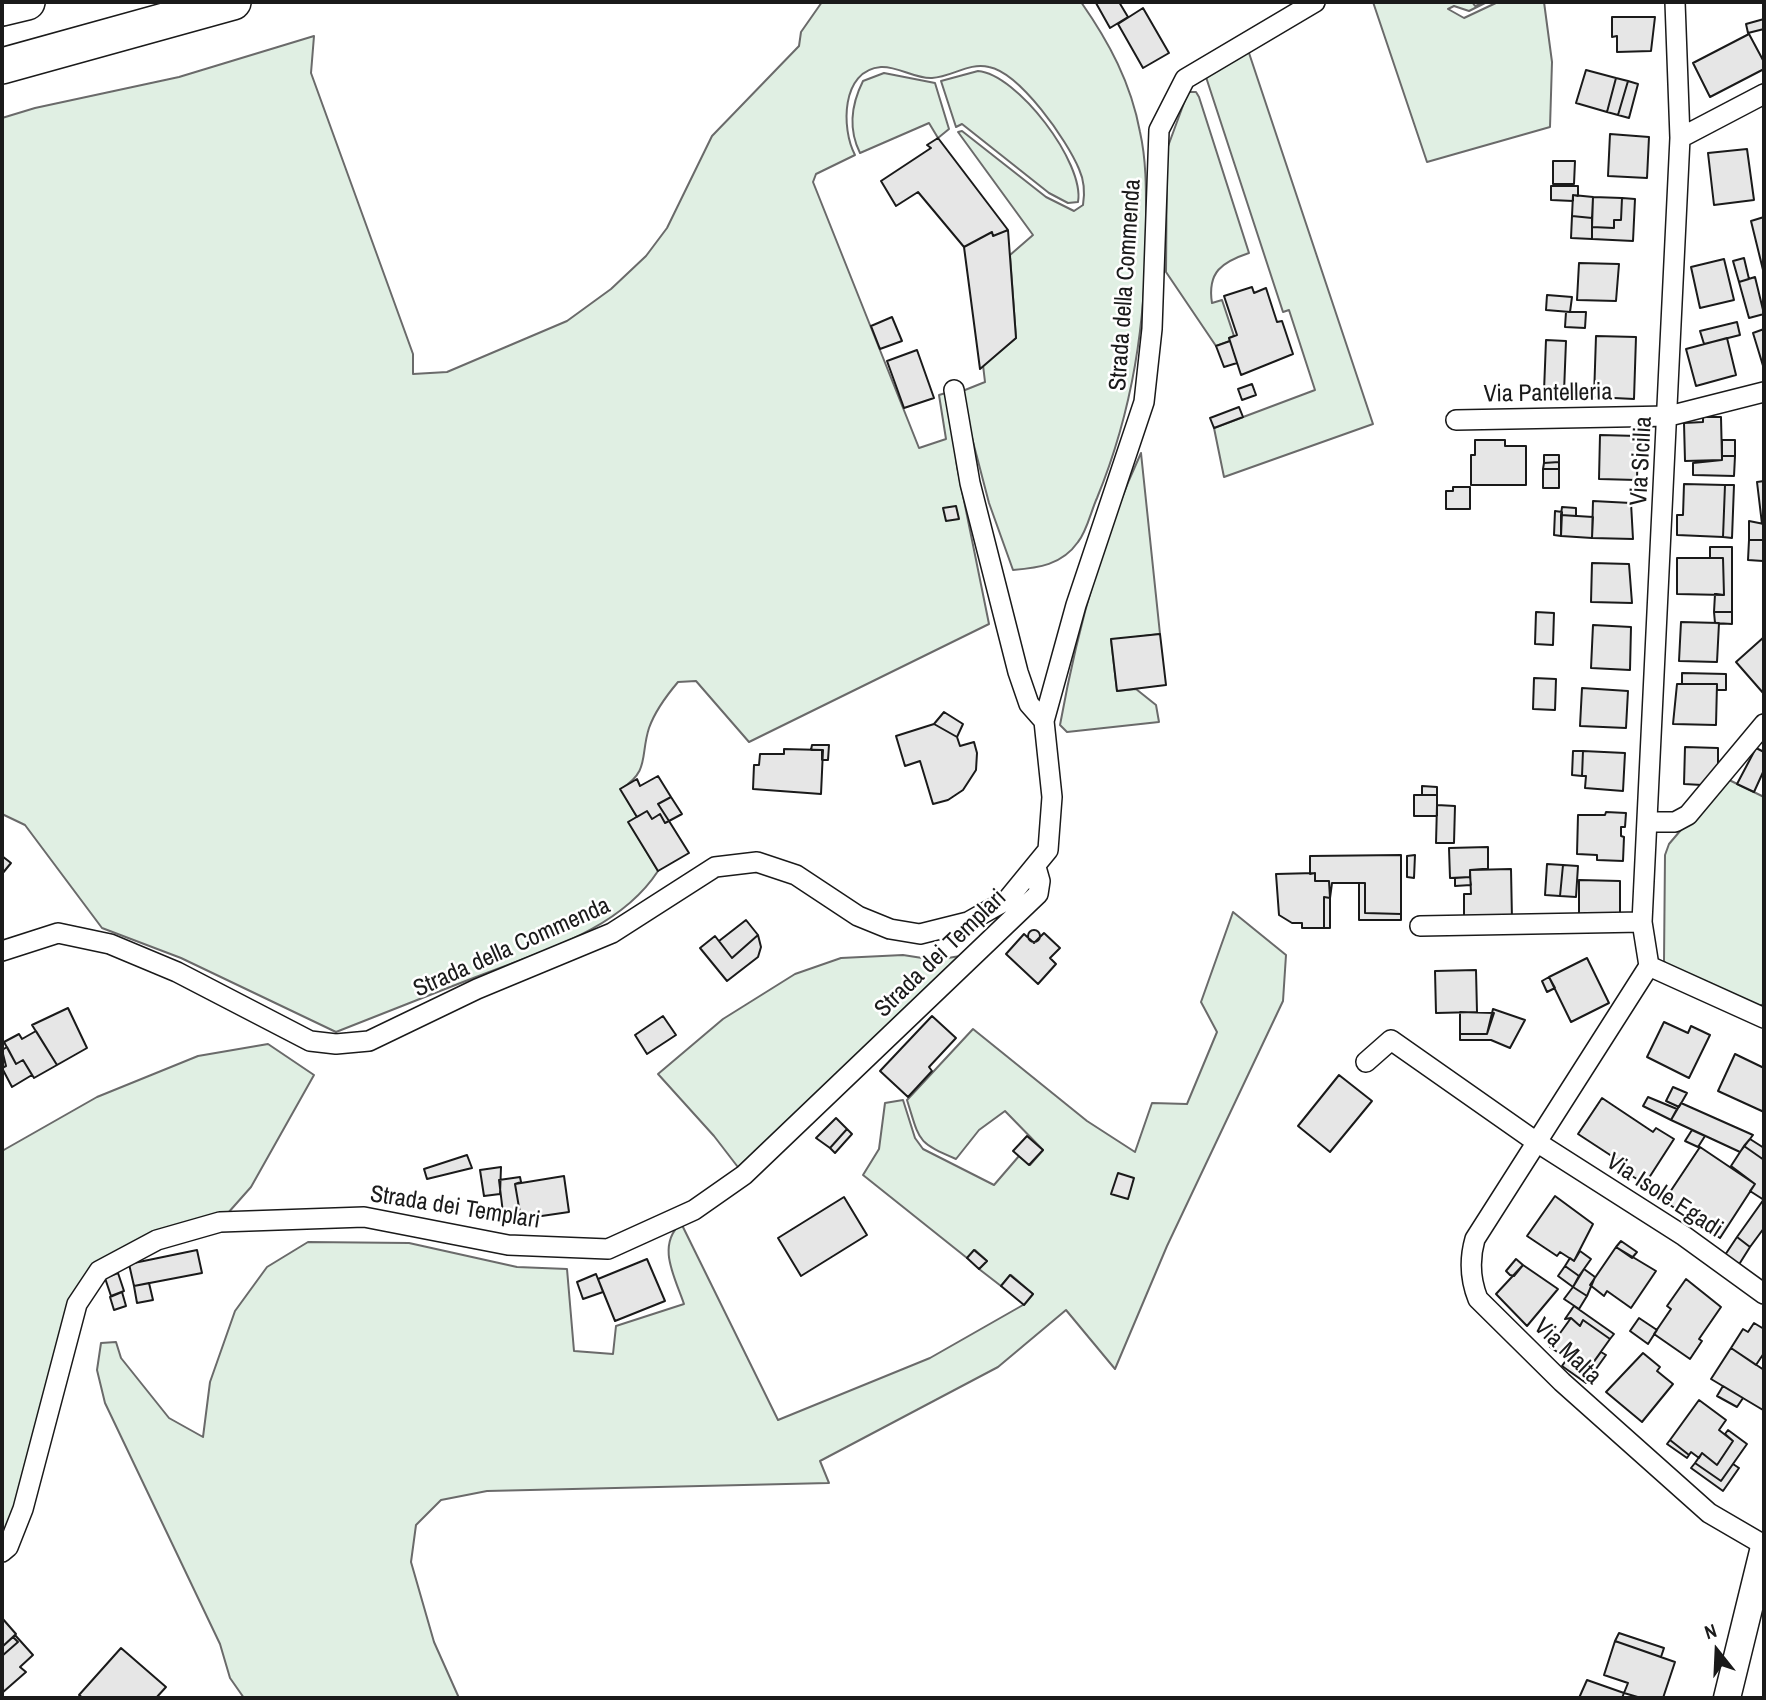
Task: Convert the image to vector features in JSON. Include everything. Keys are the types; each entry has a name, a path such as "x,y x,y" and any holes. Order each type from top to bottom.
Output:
{"highway":[{"path":"2,8 27,2"},
{"path":"2,66 233,2"}],"street":[{"name":"Strada della Commenda","path":"2,951 58,933 110,944 177,972 310,1041 336,1044 369,1041 477,989 612,933 715,867 757,862 770,866 796,875 858,916 890,929 920,934 968,922 1007,900 1048,850 1052,797 1045,721 1076,604 1144,402 1152,329 1159,130 1185,79 1315,2"},
{"name":"Via Sicilia","path":"1648,966 1642,922 1681,138 1675,2"},
{"path":"1681,138 1764,94"},
{"name":"Strada della Commenda","path":"954,390 970,483 1018,672 1029,704 1045,721"},
{"name":"Via Pantelleria","path":"1456,420 1669,416 1764,392"},
{"path":"1648,822 1675,822 1688,815 1764,724"},
{"name":"Strada dei Templari","path":"2,1552 8,1547 23,1509 77,1304 99,1271 157,1240 220,1222 364,1217 508,1245 608,1249 694,1210 753,1166 1038,894 1040,881 1036,867"},
{"path":"1420,926 1642,922"},
{"path":"1648,966 1764,1018"},
{"name":"Via Malta","path":"1648,966 1475,1239 1471,1273 1478,1299 1562,1382 1709,1513 1764,1546"},
{"path":"1366,1062 1391,1040 1535,1141"},
{"name":"Via Isole Egadi","path":"1535,1141 1684,1236 1764,1294"},
{"path":"1727,1698 1764,1546"}],"green space":[{"path":"822,2 1081,2 1118,64 1136,114 1146,180 1145,262 1140,331 1120,432 1086,527 1072,550 1049,564 1013,570 989,503 960,392 985,382 983,365 1016,338 1010,255 1033,235 958,132 962,131 1046,197 1074,211 1083,205 1084,200 1079,169 1041,109 1014,81 1001,72 989,67 974,66 932,78 919,77 887,67 868,71 858,78 848,102 848,131 855,155 816,174 813,182 919,448 946,439 939,395 949,392 957,466 989,624 749,742 696,681 678,682 652,722 640,769 621,789 637,817 629,822 658,871 642,892 600,924 576,937 336,1032 181,958 102,928 25,825 2,814 2,118 35,108 179,77 314,36 311,73 413,354 413,374 447,372 567,321 611,289 646,256 667,228 712,136 799,46 801,32"},
{"path":"1373,2 1472,2 1475,6 1487,2 1469,11 1454,6 1448,9 1464,18 1498,2 1544,2 1552,62 1550,127 1427,162"},
{"path":"1248,50 1373,424 1224,477 1214,428 1315,390 1289,310 1283,312 1205,74"},
{"path":"978,71 994,76 1011,87 1029,103 1045,123 1071,166 1077,185 1078,202 1068,203 1049,193 962,124 956,127 941,81"},
{"path":"884,73 935,83 949,129 938,138 929,123 860,153 852,117 856,99 863,81"},
{"path":"1188,92 1196,92 1199,97 1249,253 1231,260 1214,276 1212,303 1222,300 1234,336 1229,338 1230,341 1216,346 1166,272 1167,149"},
{"path":"1141,453 1160,634 1111,640 1117,691 1136,689 1156,705 1159,722 1067,732 1060,725 1092,586 1114,519"},
{"path":"1725,778 1764,797 1764,1004 1752,1009 1669,969 1664,961 1665,855 1669,844"},
{"path":"1233,912 1286,955 1283,1001 1167,1246 1115,1369 1066,1310 998,1367 820,1461 829,1483 487,1491 441,1500 416,1525 411,1562 434,1642 459,1698 244,1698 230,1678 220,1644 105,1403 97,1370 101,1343 116,1342 121,1358 169,1418 203,1437 210,1382 235,1311 267,1267 308,1242 409,1243 517,1267 567,1269 574,1351 613,1354 616,1326 684,1304 669,1252 674,1232 681,1223 778,1420 930,1358 1023,1305 1033,1294 1011,1275 1001,1286 979,1269 987,1261 975,1250 967,1258 863,1175 879,1149 885,1103 903,1100 915,1138 923,1149 994,1185 1019,1156 1030,1165 1043,1150 1005,1111 979,1130 956,1159 926,1144 918,1132 907,1100 973,1029 1087,1121 1135,1152 1152,1103 1187,1104 1217,1032 1201,1002"},
{"path":"973,954 744,1175 714,1136 658,1074 723,1019 795,974 841,958 903,955 935,960"},
{"path":"268,1044 314,1075 251,1187 220,1222 99,1271 77,1304 2,1552 2,1151 97,1097 198,1056"}],"building":[{"path":"1119,2 1128,17 1110,28 1096,3"},
{"path":"1143,8 1169,53 1143,68 1118,24"},
{"path":"1612,17 1655,17 1651,51 1617,52 1617,36 1612,37"},
{"path":"1764,19 1764,29 1748,33 1746,24"},
{"path":"1749,34 1764,62 1764,69 1710,97 1693,63"},
{"path":"1586,70 1616,78 1607,112 1576,103"},
{"path":"1616,78 1628,81 1618,115 1607,112"},
{"path":"1628,81 1638,84 1629,118 1618,115"},
{"path":"1610,134 1649,137 1647,178 1608,176"},
{"path":"938,138 1008,230 993,236 992,232 964,247 918,192 896,206 881,181 931,148 927,145"},
{"path":"1747,149 1754,200 1714,205 1708,153"},
{"path":"1553,161 1575,161 1574,184 1553,184"},
{"path":"1551,186 1578,186 1578,196 1573,195 1573,201 1551,200"},
{"path":"1573,195 1593,197 1592,218 1572,216"},
{"path":"1593,197 1622,198 1621,220 1614,220 1614,228 1592,227"},
{"path":"1622,198 1635,199 1633,241 1592,239 1592,227 1614,228 1614,220 1621,220"},
{"path":"1572,216 1592,218 1592,239 1571,238"},
{"path":"1764,217 1764,274 1751,221"},
{"path":"1008,230 1016,338 980,369 964,247 992,232 993,236"},
{"path":"1744,258 1749,279 1739,282 1733,261"},
{"path":"1724,259 1734,300 1700,308 1691,267"},
{"path":"1579,263 1619,264 1616,301 1577,300"},
{"path":"1755,277 1764,314 1749,318 1739,282"},
{"path":"1252,287 1254,293 1266,288 1277,322 1282,321 1293,354 1241,375 1229,338 1237,335 1224,296"},
{"path":"1547,295 1572,297 1570,312 1546,310"},
{"path":"1566,312 1586,312 1585,328 1565,327"},
{"path":"892,317 902,341 880,349 871,326"},
{"path":"1737,322 1740,335 1704,344 1700,331"},
{"path":"1764,329 1764,369 1753,333"},
{"path":"1596,336 1636,337 1634,399 1594,397"},
{"path":"1727,338 1736,375 1696,386 1686,349"},
{"path":"1546,340 1566,341 1564,392 1544,391"},
{"path":"1230,341 1237,363 1224,367 1216,346"},
{"path":"917,350 934,398 904,408 887,361"},
{"path":"1252,384 1256,395 1242,400 1238,389"},
{"path":"1239,407 1243,417 1214,428 1210,418"},
{"path":"1703,417 1721,417 1722,460 1685,461 1684,423 1703,422"},
{"path":"1600,435 1638,436 1637,480 1599,479"},
{"path":"1475,440 1505,440 1505,446 1526,446 1526,485 1471,485 1471,455 1475,455"},
{"path":"1722,440 1735,440 1735,456 1722,456"},
{"path":"1544,455 1559,455 1559,462 1544,463"},
{"path":"1722,456 1735,456 1734,476 1693,475 1693,463 1722,460"},
{"path":"1559,462 1559,469 1543,469 1544,463"},
{"path":"1543,469 1559,469 1559,488 1543,488"},
{"path":"1764,481 1764,524 1762,524 1757,482"},
{"path":"1684,484 1725,485 1723,537 1677,535 1677,515 1683,515"},
{"path":"1725,485 1734,485 1732,538 1723,537"},
{"path":"1453,487 1470,487 1470,509 1446,509 1446,491 1453,491"},
{"path":"1593,501 1631,503 1633,539 1592,538"},
{"path":"956,506 959,519 946,521 943,508"},
{"path":"1562,507 1576,508 1576,516 1561,515"},
{"path":"1555,511 1562,512 1561,536 1554,535"},
{"path":"1561,515 1593,517 1592,538 1561,536"},
{"path":"1749,521 1764,524 1764,540 1749,540"},
{"path":"1749,540 1764,540 1763,561 1748,560"},
{"path":"1710,547 1732,547 1732,612 1714,612 1715,594 1724,595 1723,558 1710,558"},
{"path":"1677,558 1723,558 1724,595 1677,594"},
{"path":"1592,563 1629,564 1632,603 1591,602"},
{"path":"1536,612 1554,613 1553,645 1535,644"},
{"path":"1714,612 1732,612 1732,624 1715,623"},
{"path":"1681,622 1719,623 1717,662 1679,661"},
{"path":"1593,625 1631,627 1630,670 1591,668"},
{"path":"1160,634 1166,685 1117,691 1111,639"},
{"path":"1764,637 1764,694 1736,662"},
{"path":"1682,673 1726,674 1726,690 1717,690 1717,684 1682,684"},
{"path":"1534,678 1556,679 1555,710 1533,709"},
{"path":"1677,684 1717,684 1716,725 1673,724"},
{"path":"1582,688 1628,691 1626,728 1580,726"},
{"path":"944,712 963,724 957,737 934,724"},
{"path":"934,724 957,737 960,746 974,742 977,753 976,770 963,790 948,800 933,804 920,761 905,766 896,736"},
{"path":"812,745 829,745 828,760 822,760 822,750 811,750"},
{"path":"1685,747 1718,748 1718,767 1702,785 1684,784"},
{"path":"1756,748 1764,752 1764,770 1754,792 1737,784"},
{"path":"784,749 823,750 821,794 753,789 754,765 759,765 760,754 784,754"},
{"path":"1573,751 1583,751 1582,776 1572,775"},
{"path":"1583,751 1625,753 1623,791 1585,788 1586,776 1582,776"},
{"path":"658,776 671,797 658,804 669,821 665,823 660,814 652,819 647,811 637,817 620,789 637,779 640,786"},
{"path":"1422,786 1437,787 1437,795 1422,795"},
{"path":"1414,795 1437,795 1437,816 1414,816"},
{"path":"671,797 682,814 669,821 658,804"},
{"path":"1437,805 1455,806 1454,843 1436,843"},
{"path":"647,811 652,819 660,814 665,823 669,821 689,853 658,871 628,822"},
{"path":"1606,812 1626,813 1625,827 1621,827 1621,836 1624,837 1623,861 1597,860 1597,855 1577,854 1578,815 1605,815"},
{"path":"1488,847 1488,869 1470,870 1470,877 1450,878 1449,848"},
{"path":"1401,855 1401,914 1365,913 1365,883 1332,883 1330,898 1329,881 1315,881 1315,873 1310,874 1310,856"},
{"path":"1415,855 1414,878 1407,877 1407,856"},
{"path":"2,856 11,863 2,874"},
{"path":"1547,864 1563,865 1560,896 1545,895"},
{"path":"1563,865 1578,866 1576,897 1560,896"},
{"path":"1511,869 1512,920 1464,921 1464,894 1471,894 1470,870"},
{"path":"1315,873 1315,881 1329,881 1330,898 1324,897 1324,928 1302,928 1302,923 1292,923 1279,915 1276,874"},
{"path":"1470,877 1471,885 1455,886 1455,878"},
{"path":"1579,880 1620,881 1620,921 1579,920"},
{"path":"1359,883 1365,883 1365,913 1401,914 1401,920 1359,920"},
{"path":"1324,897 1330,898 1330,928 1324,928"},
{"path":"746,920 758,935 732,958 719,941"},
{"path":"1034,930 1040,936 1034,942 1028,936"},
{"path":"1044,933 1060,948 1050,958 1056,964 1038,984 1006,954 1024,934 1034,943"},
{"path":"758,935 761,947 758,957 727,981 700,948 715,936 732,958"},
{"path":"1587,958 1609,1003 1571,1022 1549,977"},
{"path":"1476,970 1477,1012 1436,1013 1435,971"},
{"path":"1549,977 1555,988 1547,992 1542,981"},
{"path":"68,1008 87,1048 57,1065 32,1025"},
{"path":"1493,1009 1525,1020 1510,1048 1491,1040 1460,1040 1460,1034 1487,1034"},
{"path":"1460,1012 1494,1013 1487,1034 1460,1034"},
{"path":"663,1016 676,1035 647,1054 635,1035"},
{"path":"932,1016 956,1038 929,1067 932,1071 908,1097 880,1071"},
{"path":"1664,1022 1688,1033 1691,1026 1710,1035 1689,1078 1647,1057"},
{"path":"36,1031 57,1065 34,1078 23,1060 16,1064 4,1042 19,1034 22,1039"},
{"path":"7,1047 16,1064 23,1060 32,1075 12,1087 2,1068 6,1066 2,1050"},
{"path":"1735,1054 1764,1068 1764,1112 1718,1091"},
{"path":"1339,1075 1372,1101 1330,1152 1298,1126"},
{"path":"1673,1087 1687,1093 1679,1107 1666,1101"},
{"path":"1648,1097 1677,1109 1671,1120 1643,1106"},
{"path":"1602,1098 1653,1132 1656,1128 1674,1139 1645,1184 1627,1173 1630,1168 1578,1134"},
{"path":"1681,1103 1753,1135 1740,1152 1671,1120"},
{"path":"836,1118 847,1129 830,1148 816,1138"},
{"path":"847,1129 852,1134 835,1153 830,1148"},
{"path":"1692,1130 1705,1136 1698,1147 1685,1141"},
{"path":"1027,1136 1043,1150 1029,1165 1013,1151"},
{"path":"1750,1139 1764,1148 1764,1160 1744,1146"},
{"path":"1744,1146 1764,1160 1764,1200 1750,1191 1755,1184 1731,1166"},
{"path":"1700,1147 1755,1184 1720,1238 1664,1201"},
{"path":"467,1155 472,1168 427,1179 424,1169"},
{"path":"501,1167 500,1194 484,1196 480,1170"},
{"path":"1118,1173 1134,1178 1128,1199 1111,1194"},
{"path":"564,1176 569,1212 521,1219 515,1184"},
{"path":"520,1177 521,1182 515,1184 521,1219 504,1221 499,1180"},
{"path":"1555,1196 1593,1224 1574,1261 1560,1252 1557,1256 1527,1236"},
{"path":"844,1197 867,1235 801,1276 778,1238"},
{"path":"1764,1199 1764,1228 1750,1247 1737,1237"},
{"path":"1737,1237 1750,1247 1733,1274 1719,1264"},
{"path":"1621,1241 1637,1252 1632,1258 1616,1247"},
{"path":"1616,1247 1656,1271 1631,1308 1607,1291 1604,1296 1590,1285"},
{"path":"197,1250 202,1273 134,1286 129,1264"},
{"path":"974,1250 987,1261 979,1269 967,1258"},
{"path":"1580,1251 1591,1259 1579,1276 1565,1266 1570,1258 1574,1261"},
{"path":"647,1259 665,1301 615,1321 598,1279"},
{"path":"1516,1259 1523,1265 1514,1276 1506,1271"},
{"path":"1523,1265 1558,1289 1527,1326 1496,1294"},
{"path":"1565,1266 1579,1276 1573,1287 1558,1276"},
{"path":"1584,1269 1595,1277 1587,1296 1573,1287"},
{"path":"118,1273 124,1291 111,1296 105,1278"},
{"path":"596,1274 603,1292 583,1299 577,1282"},
{"path":"1010,1275 1033,1294 1024,1305 1001,1286"},
{"path":"1686,1279 1721,1307 1699,1339 1702,1341 1690,1359 1654,1334 1671,1309 1667,1306"},
{"path":"149,1283 153,1300 137,1303 134,1286"},
{"path":"1573,1287 1587,1296 1579,1309 1564,1299"},
{"path":"122,1292 126,1306 114,1310 110,1297"},
{"path":"1574,1306 1614,1334 1610,1339 1583,1320 1580,1326 1571,1318 1565,1319"},
{"path":"1571,1318 1580,1326 1583,1320 1610,1339 1590,1367 1579,1358 1575,1364 1550,1347"},
{"path":"1639,1318 1657,1330 1648,1344 1630,1331"},
{"path":"1754,1323 1764,1329 1764,1353 1756,1365 1731,1348 1743,1329 1748,1332"},
{"path":"1731,1348 1764,1370 1763,1410 1711,1379"},
{"path":"1601,1352 1606,1355 1586,1383 1562,1366 1567,1359 1575,1364 1579,1358 1590,1367"},
{"path":"1643,1353 1660,1367 1657,1371 1673,1384 1642,1422 1606,1392"},
{"path":"1723,1386 1743,1398 1737,1407 1717,1396"},
{"path":"1699,1400 1726,1420 1719,1430 1733,1441 1717,1465 1702,1453 1699,1458 1691,1452 1689,1455 1670,1440"},
{"path":"1728,1430 1747,1444 1721,1481 1695,1463 1702,1453 1717,1465 1733,1441 1725,1434"},
{"path":"1670,1440 1689,1455 1687,1458 1667,1444"},
{"path":"1695,1463 1721,1481 1733,1464 1739,1468 1723,1491 1691,1468"},
{"path":"2,1618 16,1634 2,1647"},
{"path":"1619,1633 1664,1648 1661,1657 1615,1641"},
{"path":"15,1635 33,1655 20,1667 26,1672 2,1693 2,1656 18,1642 13,1637"},
{"path":"13,1637 18,1642 2,1656 2,1647"},
{"path":"1615,1641 1675,1662 1663,1698 1641,1698 1624,1693 1628,1683 1604,1675"},
{"path":"121,1648 166,1687 156,1698 83,1698 79,1695"},
{"path":"1587,1680 1624,1693 1622,1698 1579,1698"}]}
